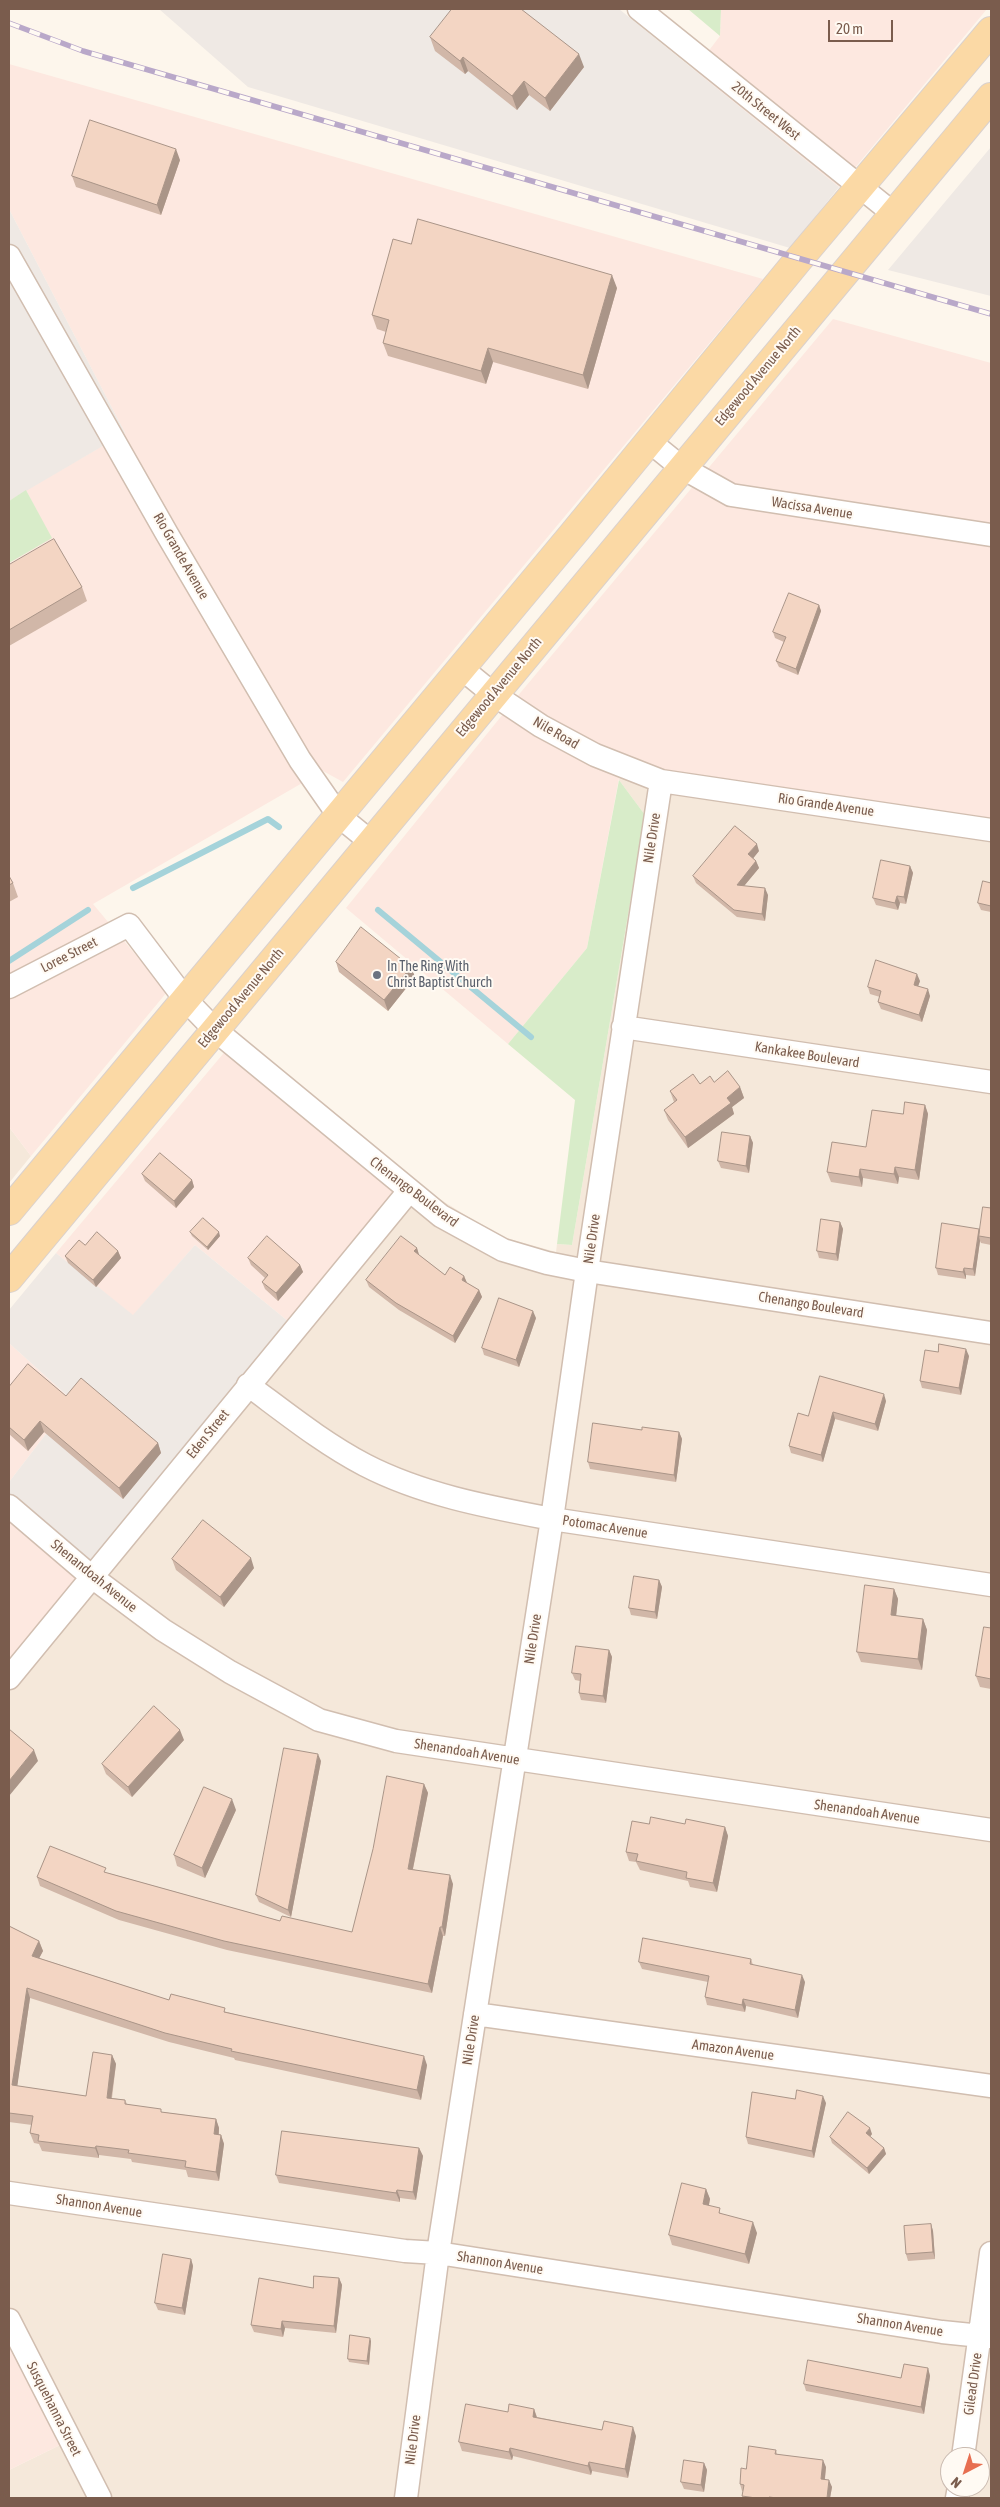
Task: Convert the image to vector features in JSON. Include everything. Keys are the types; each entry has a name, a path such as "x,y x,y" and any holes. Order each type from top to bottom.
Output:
{"main road":[{"path":"9,1210 339,816 460,667 799,259 991,31"},
{"name":"Edgewood Avenue North","path":"9,1278 681,467 991,97"}],"street":[{"name":"20th Street West","path":"639,9 894,214"},
{"name":"Rio Grande Avenue","path":"9,256 167,534 296,752 339,816 372,842"},
{"name":"Wacissa Avenue","path":"649,441 681,467 731,496 991,535"},
{"name":"Nile Road","path":"460,667 493,694 541,726 595,755 661,781"},
{"name":"Rio Grande Avenue","path":"661,781 991,830"},
{"name":"Nile Drive","path":"406,2498 438,2253 552,1519 623,1027 661,781"},
{"name":"Chenango Boulevard","path":"129,925 185,999 214,1029 441,1216 503,1250 547,1263 587,1271 991,1333"},
{"name":"Loree Street","path":"9,987 129,925"},
{"name":"Kankakee Boulevard","path":"623,1027 991,1082"},
{"name":"Eden Street","path":"9,1678 409,1191"},
{"name":"Potomac Avenue","path":"248,1385 315,1435 366,1465 416,1486 490,1508 991,1585"},
{"name":"Shenandoah Avenue","path":"9,1506 92,1577 163,1630 230,1672 319,1720 396,1741 991,1830"},
{"name":"Amazon Avenue","path":"475,2014 991,2086"},
{"name":"Shannon Avenue","path":"9,2193 405,2251 438,2253 942,2332 986,2336"},
{"name":"Gilead Drive","path":"965,2447 986,2336 991,2252"},
{"name":"Susquehanna Street","path":"9,2320 100,2498"}],"shaded area":[{"path":"159,9 619,9 839,187 790,248 248,87"},
{"path":"721,9 987,9 839,187 694,70 720,36"},
{"path":"9,64 763,279 343,782 323,771 93,904 167,992 31,1156 9,1127 9,563 51,538 26,490 125,433 9,209"},
{"path":"991,147 991,296 888,270"},
{"path":"9,209 125,433 9,501"},
{"path":"833,319 991,363 991,819 664,772 623,757 587,948 508,1044 346,908 516,698"},
{"path":"623,757 991,819 991,2498 9,2498 9,2470 60,2445 9,2347 9,1662 410,1176 438,1198 499,1236 556,1252 557,1244 572,1245 645,815 619,780"},
{"path":"238,1036 410,1176 289,1322 195,1245 133,1316 56,1253"},
{"path":"9,1127 31,1156 9,1183"},
{"path":"195,1245 289,1322 78,1578 9,1520 9,1482 72,1400 9,1343 9,1310 56,1253 133,1315"},
{"path":"9,1343 72,1400 9,1482"},
{"path":"9,1520 78,1578 9,1662"},
{"path":"9,2347 60,2445 9,2470"}],"green space":[{"path":"688,9 721,9 720,36"},
{"path":"26,490 52,538 9,563 9,501"},
{"path":"619,780 645,815 572,1245 557,1244 575,1100 508,1044 587,948"}],"building":[{"path":"452,9 521,9 579,54 545,98 524,81 512,96 463,57 460,61 430,37"},
{"path":"90,120 176,149 157,205 72,176"},
{"path":"418,219 612,275 583,375 488,348 481,371 383,343 389,320 372,315 393,239 411,244"},
{"path":"54,539 82,587 9,630 9,565"},
{"path":"789,593 819,605 796,669 776,661 786,637 773,632"},
{"path":"735,826 757,844 748,854 756,861 737,885 765,888 762,914 734,910 693,876"},
{"path":"881,860 910,866 904,897 897,896 895,903 873,898"},
{"path":"9,876 13,883 9,885"},
{"path":"983,881 991,883 991,906 978,903"},
{"name":"In The Ring With Christ Baptist Church","path":"361,927 411,967 384,1000 336,962"},
{"path":"876,960 917,974 914,985 928,989 919,1015 878,1002 881,991 868,987"},
{"path":"728,1071 740,1087 727,1098 731,1103 685,1137 664,1110 677,1100 670,1091 693,1074 700,1084 710,1076 714,1082"},
{"path":"905,1102 925,1105 915,1170 895,1167 894,1174 860,1169 859,1177 827,1172 832,1142 866,1147 872,1110 903,1114"},
{"path":"722,1132 750,1136 746,1166 718,1161"},
{"path":"160,1153 192,1180 174,1201 142,1174"},
{"path":"983,1207 991,1208 991,1238 979,1236"},
{"path":"203,1218 219,1232 207,1247 190,1232"},
{"path":"821,1219 840,1222 836,1254 817,1251"},
{"path":"942,1223 979,1229 973,1269 964,1268 963,1272 936,1268"},
{"path":"97,1232 118,1251 93,1280 65,1256 79,1240 85,1245"},
{"path":"267,1236 300,1265 276,1293 262,1282 268,1275 248,1258"},
{"path":"401,1236 417,1248 414,1251 445,1275 450,1267 464,1276 462,1280 479,1290 453,1336 396,1303 366,1280"},
{"path":"499,1298 533,1311 516,1360 482,1348"},
{"path":"939,1344 966,1349 959,1388 920,1381 925,1350 938,1352"},
{"path":"28,1364 66,1396 81,1378 158,1443 119,1488 40,1421 24,1440 9,1427 9,1387"},
{"path":"820,1376 884,1394 875,1424 833,1412 821,1455 789,1446 798,1413 808,1416"},
{"path":"593,1423 642,1430 642,1427 679,1432 674,1475 588,1462"},
{"path":"203,1520 251,1558 220,1597 172,1559"},
{"path":"634,1576 659,1580 655,1612 629,1608"},
{"path":"865,1585 894,1589 891,1615 923,1619 918,1659 857,1652"},
{"path":"984,1627 991,1628 991,1679 976,1676"},
{"path":"576,1646 609,1650 603,1696 579,1693 581,1674 572,1673"},
{"path":"154,1706 180,1730 128,1787 102,1764"},
{"path":"9,1729 34,1750 9,1781"},
{"path":"284,1748 318,1754 288,1910 256,1895"},
{"path":"387,1776 424,1784 408,1869 450,1875 442,1927 440,1927 428,1984 224,1941 116,1911 37,1877 50,1846 106,1868 104,1872 280,1921 282,1916 352,1932 373,1849"},
{"path":"204,1787 232,1799 202,1868 174,1855"},
{"path":"651,1817 685,1824 686,1819 725,1827 713,1883 686,1878 687,1872 636,1861 638,1854 626,1852 632,1821 649,1824"},
{"path":"9,1926 39,1941 32,1956 169,2000 171,1994 225,2008 224,2012 424,2056 417,2090 231,2051 232,2049 165,2033 27,1988 12,2085 86,2096 93,2052 112,2055 107,2098 125,2100 125,2104 161,2109 161,2112 216,2119 214,2134 221,2135 216,2172 185,2167 186,2161 128,2153 129,2150 38,2141 39,2135 30,2133 33,2116 9,2113"},
{"path":"643,1938 751,1959 750,1964 802,1975 795,2010 743,1999 742,2005 705,1997 709,1976 639,1962"},
{"path":"797,2090 823,2096 812,2151 746,2137 752,2092 795,2099"},
{"path":"848,2112 870,2128 866,2133 884,2148 867,2168 830,2137"},
{"path":"282,2131 419,2148 413,2192 397,2190 396,2193 276,2175"},
{"path":"682,2183 706,2189 703,2204 720,2208 719,2213 753,2222 745,2254 669,2235"},
{"path":"931,2224 933,2252 906,2254 904,2226"},
{"path":"163,2254 191,2259 182,2308 155,2303"},
{"path":"314,2276 339,2278 334,2326 282,2321 281,2329 251,2325 259,2278 313,2288"},
{"path":"350,2335 370,2338 367,2361 348,2359"},
{"path":"808,2360 901,2378 904,2364 928,2368 921,2407 804,2384"},
{"path":"466,2404 508,2412 509,2404 534,2409 533,2417 602,2430 604,2421 633,2427 625,2469 589,2462 588,2466 510,2448 509,2452 459,2442"},
{"path":"749,2446 776,2450 775,2454 823,2460 821,2479 829,2480 827,2498 756,2498 742,2496 744,2485 740,2484 741,2468 746,2469"},
{"path":"684,2460 704,2463 701,2485 681,2482"}],"waterway":[{"path":"133,888 268,819 279,827"},
{"path":"9,961 88,910"},
{"path":"378,910 531,1037"}],"railway":[{"path":"9,23 83,51 991,314"}],"place":[{"name":"In The Ring With Christ Baptist Church","path":"377,975"}]}
